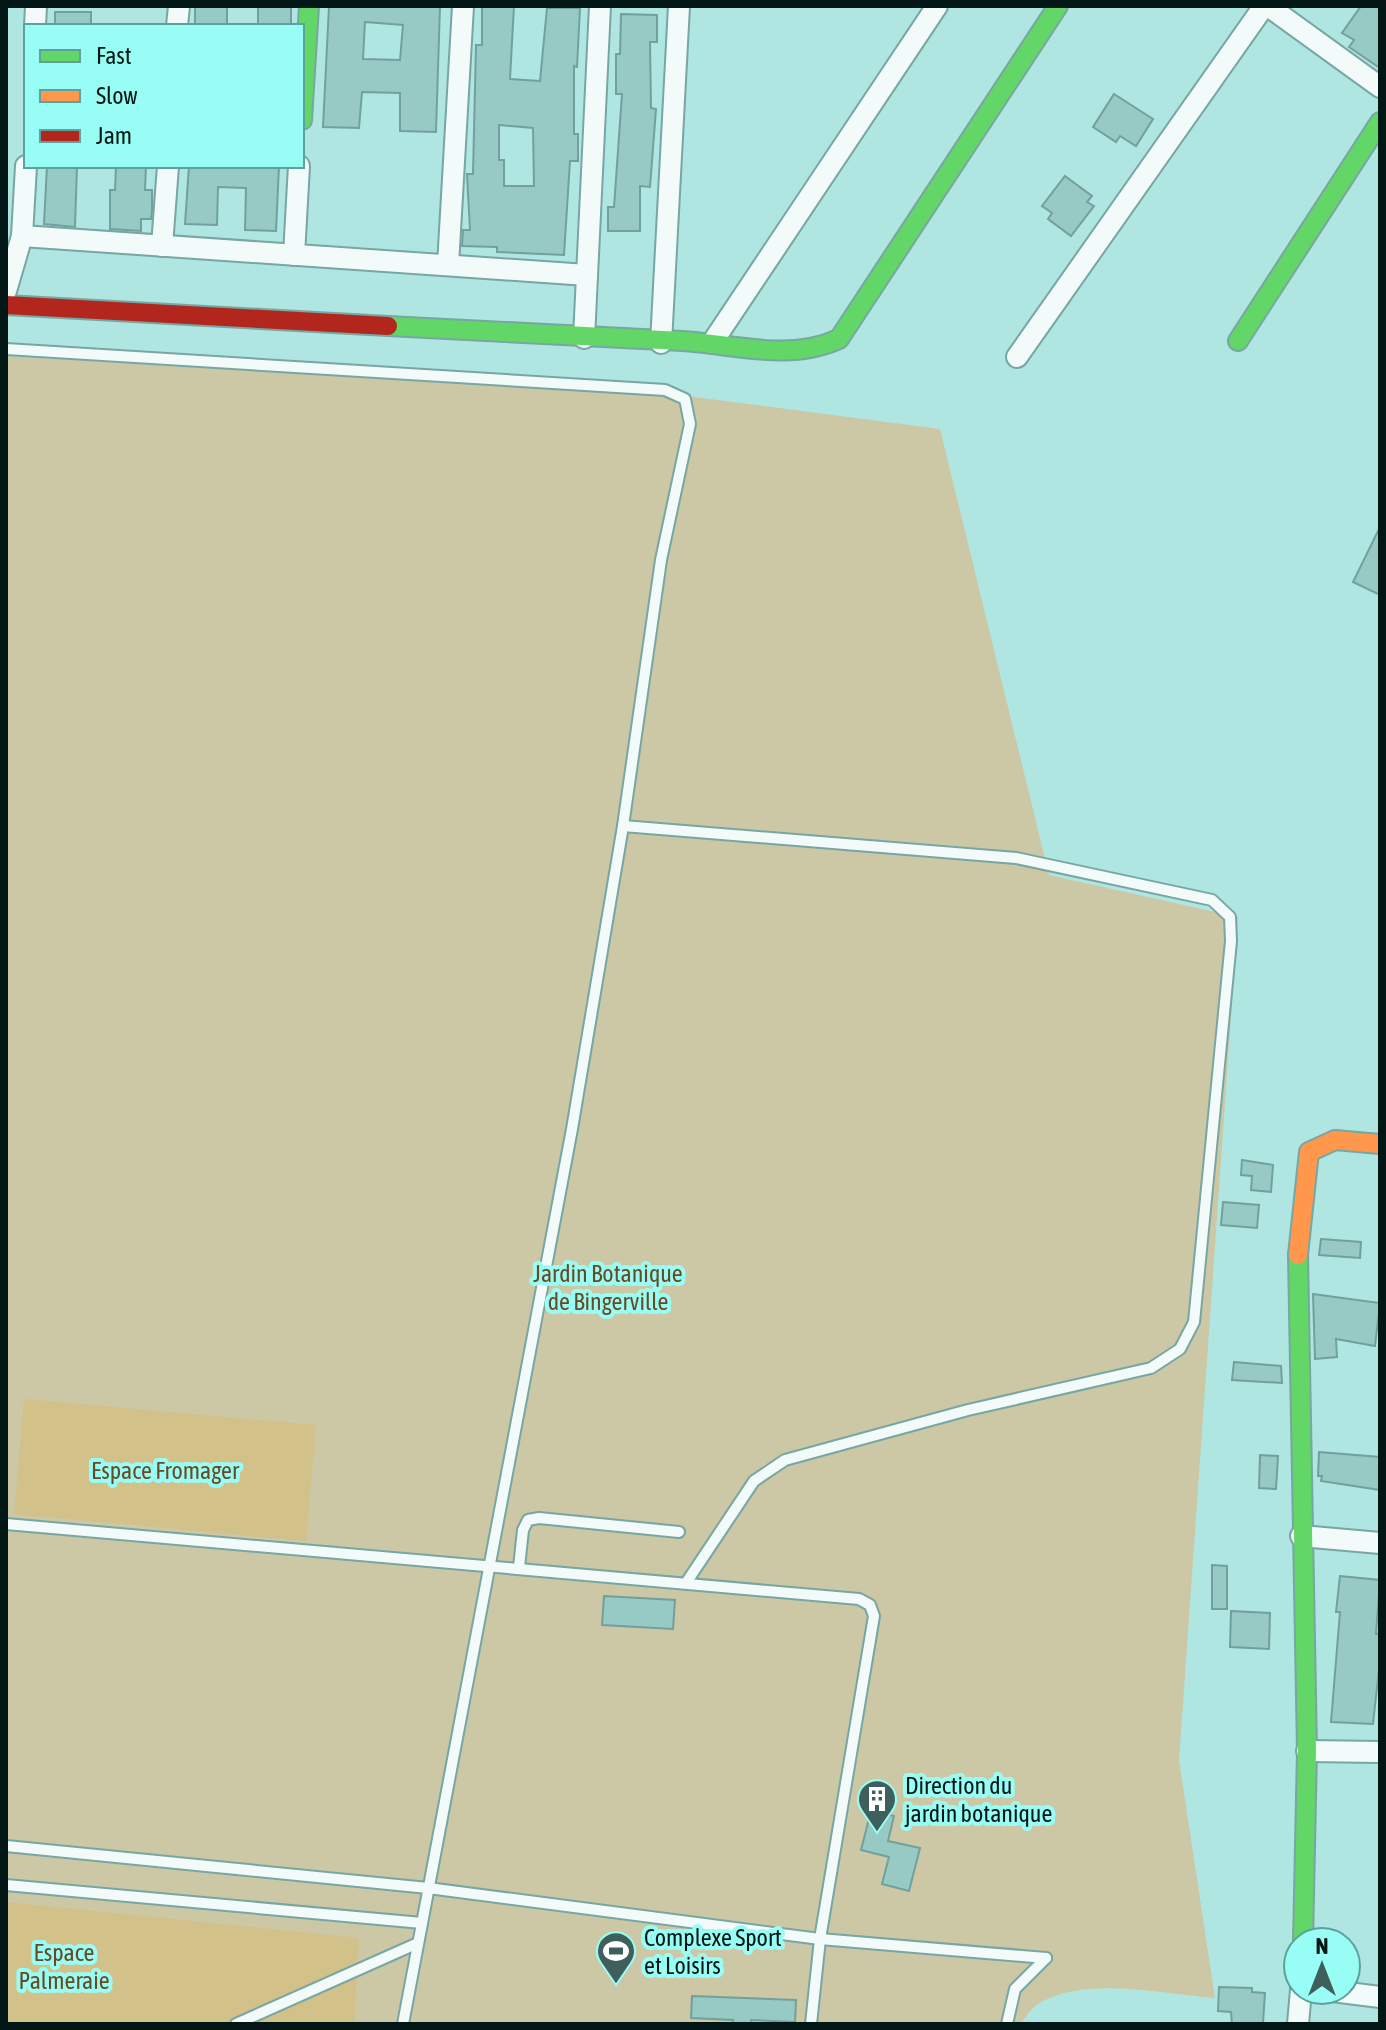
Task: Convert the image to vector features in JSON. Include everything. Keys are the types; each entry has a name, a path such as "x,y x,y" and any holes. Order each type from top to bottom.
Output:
{"street":[{"path":"304,87 309,6"},
{"path":"448,265 463,6"},
{"path":"584,338 600,6"},
{"path":"661,343 679,6"},
{"path":"712,343 937,6"},
{"path":"6,305 661,343 712,343 759,349 821,349 839,339 1058,6"},
{"path":"1017,357 1266,6 1380,87"},
{"path":"1238,341 1380,122"},
{"path":"6,291 22,236 26,168"},
{"path":"162,246 168,168"},
{"path":"294,255 299,168"},
{"path":"22,236 587,275"},
{"path":"1303,1926 1307,1751 1296,1275 1309,1152 1321,1142 1339,1137 1380,1144"},
{"path":"1301,1536 1380,1543"},
{"path":"1307,1751 1380,1752"}],"lane":[{"path":"6,349 665,390 685,399 690,424 661,560 623,826 572,1129 403,2024"},
{"path":"623,826 1016,858 1212,900 1230,917 1231,941 1194,1322 1180,1349 1151,1368 968,1410 785,1460 754,1481 686,1583"},
{"path":"519,1567 523,1530 528,1520 539,1518 679,1532"},
{"path":"6,1524 490,1564 859,1599 870,1605 874,1616 820,1939 811,2024"},
{"path":"6,1846 428,1888 820,1939 1046,1958 1015,1989 1007,2024"},
{"path":"6,1885 422,1923"},
{"path":"236,2024 418,1943"}],"green space":[{"name":"Jardin Botanique de Bingerville","path":"6,356 694,397 940,429 1049,875 1238,917 1179,1760 1215,1998 1126,1989 1081,1990 1041,2002 1020,2024 6,2024"},
{"name":"Espace Fromager","path":"24,1399 316,1425 306,1541 14,1514"},
{"name":"Espace Palmeraie","path":"6,1902 359,1938 354,2024 6,2024"}],"building":[{"path":"195,6 227,6 227,24 195,24"},
{"path":"258,6 291,6 291,24 258,24"},
{"path":"329,6 440,6 436,132 400,131 400,93 362,92 359,128 323,127","holes":["365,22 403,25 400,60 363,59"]},
{"path":"482,6 514,6 510,79 540,81 547,8 580,8 577,67 574,66 574,134 578,134 578,161 570,161 564,255 497,252 497,247 462,246 463,230 470,230 467,174 473,174 476,45 482,45","holes":["499,125 533,128 534,186 504,186 504,160 499,160"]},
{"path":"1361,6 1380,6 1380,68 1349,47 1354,40 1342,33"},
{"path":"55,12 91,12 91,24 55,24"},
{"path":"621,14 657,15 657,42 650,42 651,108 656,109 650,187 640,186 640,231 608,231 608,207 614,207 622,94 616,94 616,54 620,54"},
{"path":"1114,94 1153,119 1136,146 1120,136 1116,142 1093,127"},
{"path":"47,168 77,168 75,227 44,224"},
{"path":"116,168 146,168 145,190 152,190 152,211 151,219 141,219 141,231 110,229 110,190 115,190"},
{"path":"189,168 279,168 276,231 245,230 246,188 218,187 217,225 185,224"},
{"path":"1065,176 1092,196 1087,202 1094,206 1071,236 1048,219 1052,213 1042,206"},
{"path":"1380,527 1380,595 1353,582"},
{"path":"1242,1160 1273,1165 1271,1192 1251,1190 1252,1176 1241,1175"},
{"path":"1223,1202 1259,1205 1257,1228 1221,1225"},
{"path":"1321,1239 1361,1242 1360,1258 1319,1255"},
{"path":"1313,1294 1380,1303 1375,1346 1336,1339 1337,1357 1315,1359"},
{"path":"1234,1362 1281,1366 1282,1383 1232,1380"},
{"path":"1319,1452 1380,1457 1380,1490 1321,1481 1322,1476 1318,1476"},
{"path":"1260,1455 1278,1456 1276,1489 1259,1488"},
{"path":"1212,1565 1227,1566 1227,1609 1212,1609"},
{"path":"1340,1576 1380,1580 1376,1634 1380,1634 1380,1660 1373,1724 1331,1722"},
{"path":"604,1596 675,1600 673,1629 602,1625"},
{"path":"1231,1611 1270,1613 1269,1649 1230,1647"},
{"path":"871,1811 894,1816 888,1841 920,1848 909,1891 882,1884 889,1857 861,1850"},
{"path":"1219,1987 1252,1988 1252,1992 1265,1993 1263,2023 1232,2024 1231,2012 1218,2011"},
{"path":"692,1996 796,2000 795,2022 751,2020 751,2024 732,2024 733,2020 691,2018"}],"traffic: fast":[{"path":"304,87 309,6"},
{"path":"388,326 682,341 781,351 820,346 839,339 1058,6"},
{"path":"1238,341 1380,122"},
{"path":"1298,1255 1307,1751 1303,1926"}],"traffic: slow":[{"path":"1298,1255 1309,1152 1335,1140 1380,1144"}],"traffic: jam":[{"path":"6,305 388,326"}],"place":[{"name":"Direction du jardin botanique","path":"877,1833"},
{"name":"Complexe Sport et Loisirs","path":"616,1985"}]}
